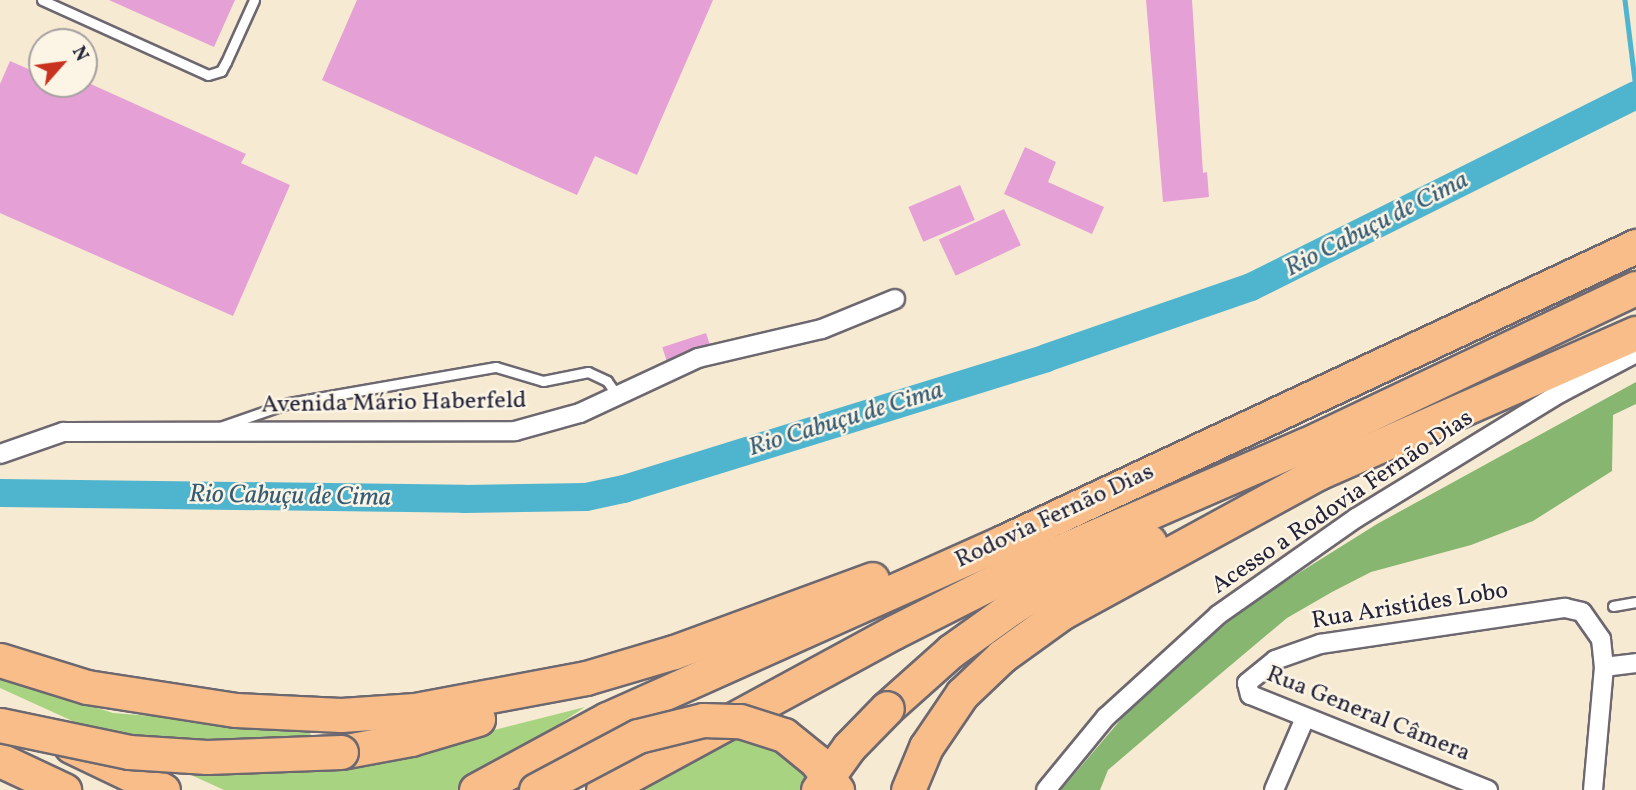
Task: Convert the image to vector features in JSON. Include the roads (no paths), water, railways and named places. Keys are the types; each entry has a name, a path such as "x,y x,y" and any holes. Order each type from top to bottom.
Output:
{"highway":[{"path":"1591,265 1636,232"},
{"name":"Rodovia Fernão Dias","path":"475,790 607,719 1066,511 1636,246"},
{"name":"Rodovia Fernão Dias","path":"603,790 1008,575 1306,445 1621,301 1636,288"},
{"path":"908,790 949,711 1002,656 1072,607 1318,473 1636,333"},
{"path":"0,660 87,687 155,700 236,710 341,715 461,705 586,678 674,652 998,531 1066,511"},
{"path":"818,790 849,747 887,708 951,651 1043,588 1168,534 1209,530"},
{"path":"0,724 129,752 207,757 341,752 411,739 634,675 674,652"},
{"path":"0,712 163,790"},
{"path":"536,790 638,736 676,725 721,720 784,735 816,761 837,790"},
{"path":"0,760 64,790"}],"street":[{"name":"Avenida Mário Haberfeld","path":"0,454 55,433 515,431 580,413 698,358 822,329 895,299"},
{"name":"Acesso a Rodovia Fernão Dias","path":"1046,790 1122,701 1228,608 1356,518 1560,393 1636,353"},
{"name":"Rua Aristides Lobo","path":"1252,676 1275,660 1320,644 1565,608 1582,612 1601,639 1604,667"},
{"path":"1593,790 1604,667 1636,663"},
{"name":"Rua General Câmera","path":"1252,676 1247,690 1250,695 1488,790"},
{"path":"1274,790 1305,718"}],"lane":[{"path":"42,0 208,75 221,71 254,0"},
{"path":"208,432 289,403 496,367 543,381 588,372 607,382 616,394"},
{"path":"1612,606 1636,602"}],"waterway":[{"path":"1625,0 1636,88"},
{"name":"Rio Cabuçu de Cima","path":"0,493 464,499 586,497 624,489 1046,358 1251,287 1636,95"}]}
